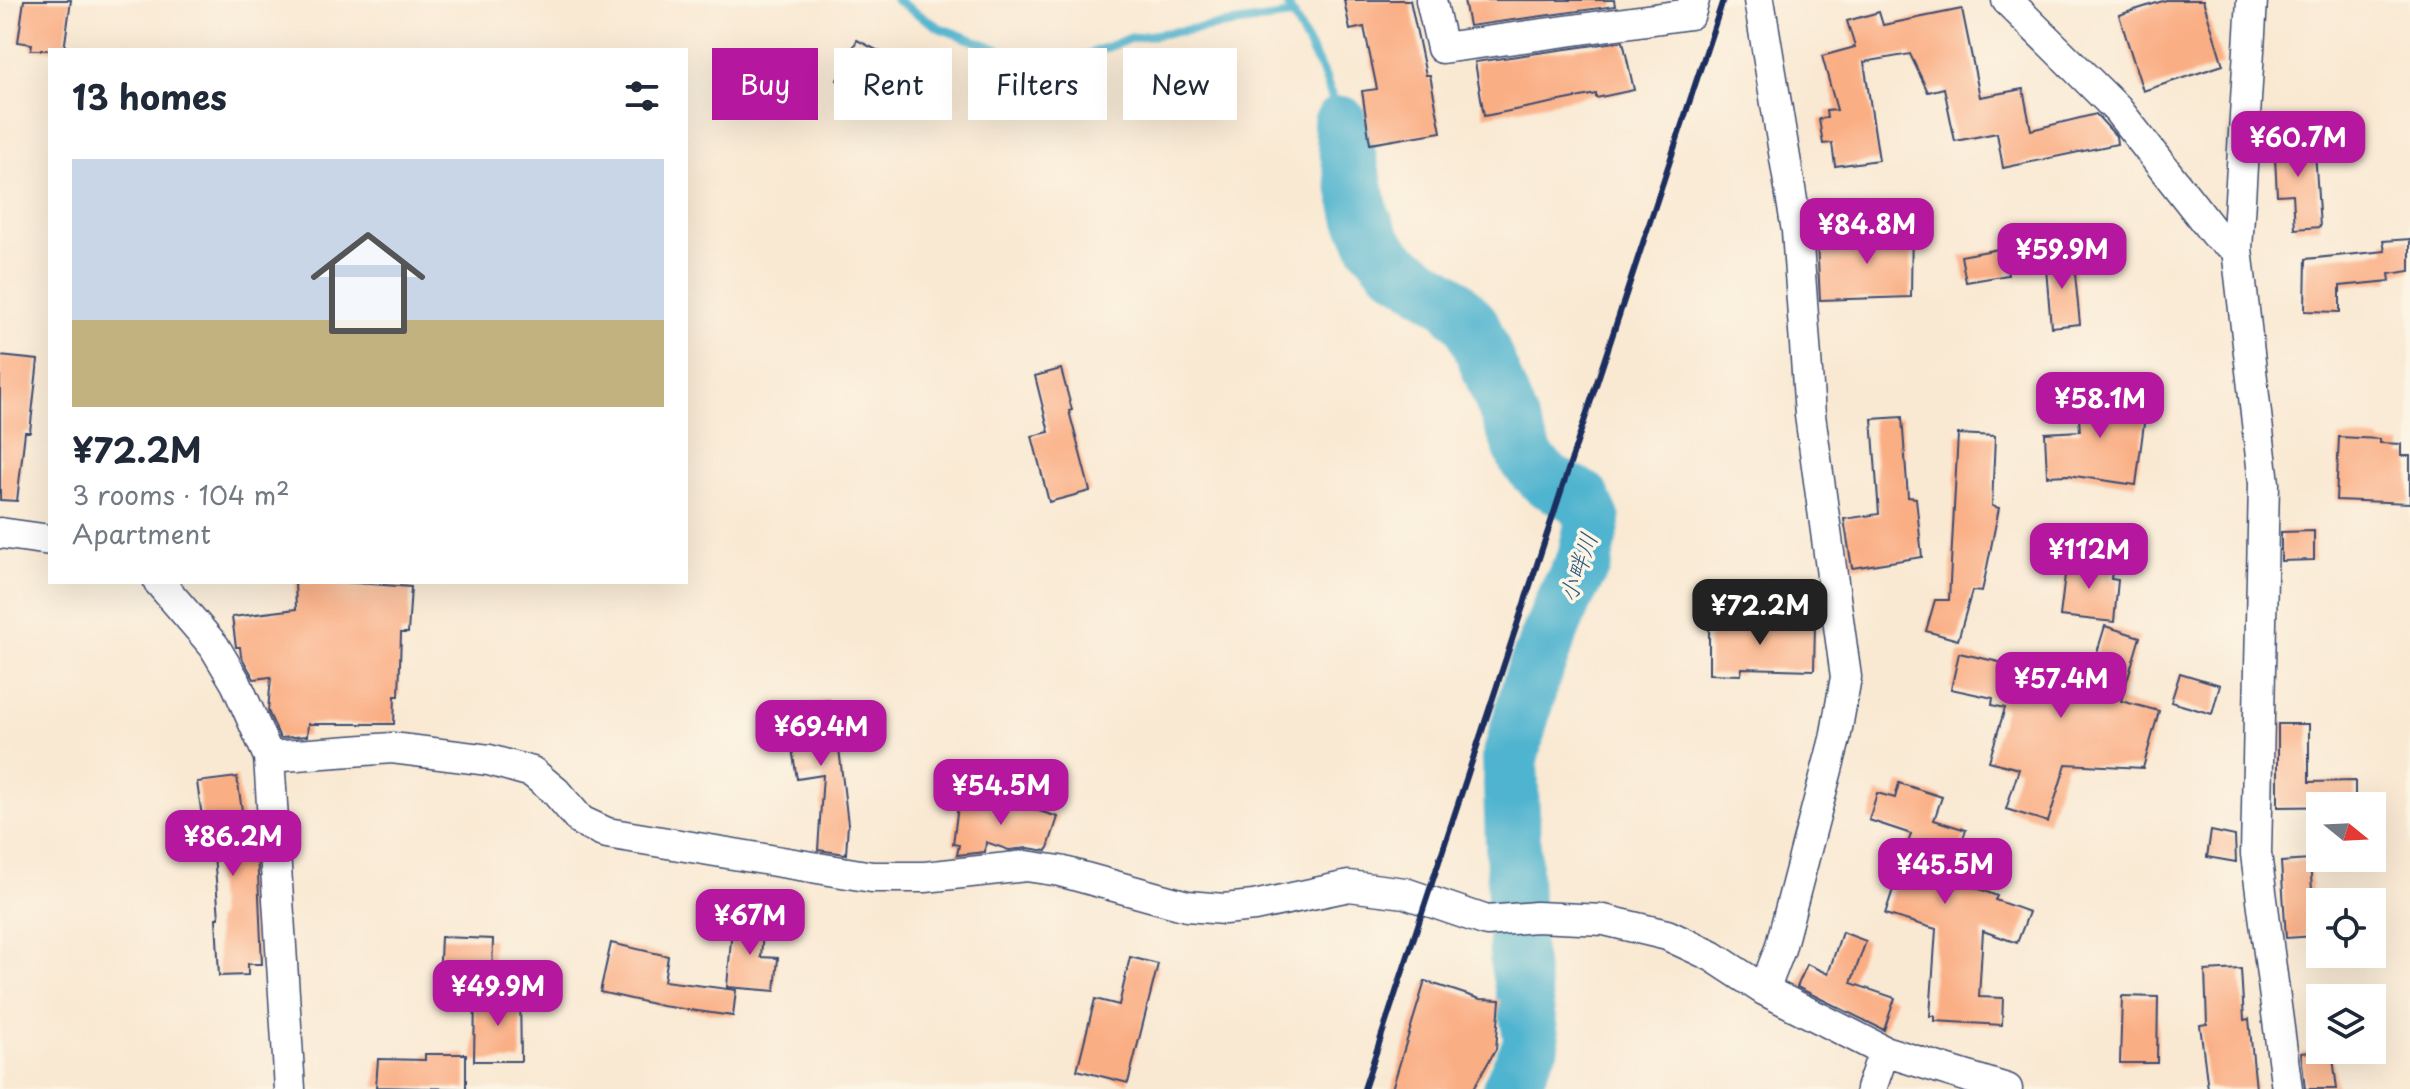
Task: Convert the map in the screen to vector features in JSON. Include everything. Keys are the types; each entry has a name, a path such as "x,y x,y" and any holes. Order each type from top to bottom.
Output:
{"street":[{"path":"1431,0 1442,48 1690,14 1694,0"},
{"path":"1759,0 1797,231 1810,415 1846,677 1835,739 1801,870 1780,949 1764,990"},
{"path":"2007,0 2117,109 2215,234 2237,249"},
{"path":"2252,0 2237,249 2264,483 2256,854 2287,1089"},
{"path":"0,533 48,540"},
{"path":"161,584 214,646 236,683 269,757 290,1089"},
{"path":"269,757 392,748 489,760 532,772 556,792 581,821 607,833 872,877 925,877 1026,866 1060,871 1187,906 1224,909 1254,906 1349,886 1405,893 1487,921 1536,917 1604,920 1667,935 1712,956 1764,990 1884,1051 2007,1089"},
{"path":"1871,1089 1884,1051"}],"building":[{"path":"24,0 71,0 64,48 31,50 32,44 18,42"},
{"path":"1344,0 1410,0 1441,132 1370,144 1362,91 1377,89 1364,27 1350,30"},
{"path":"1464,0 1614,0 1615,6 1469,26"},
{"path":"2166,0 2203,0 2223,65 2143,91 2119,15"},
{"path":"1962,9 1980,97 2023,89 2031,130 2096,114 2116,136 2117,144 2003,168 1997,133 1955,141 1944,88 1928,92 1910,54 1864,62 1879,160 1835,166 1832,143 1823,144 1819,119 1827,118 1826,111 1837,110 1822,56 1855,47 1847,21 1879,12 1883,25"},
{"path":"857,40 873,48 853,48"},
{"path":"1623,41 1634,90 1596,98 1596,94 1484,116 1475,62"},
{"path":"2310,137 2310,152 2315,152 2320,227 2295,229 2293,194 2277,195 2274,139"},
{"path":"1912,222 1911,297 1820,300 1817,242 1873,239 1871,231"},
{"path":"2410,239 2410,271 2389,274 2390,281 2340,286 2340,312 2305,311 2306,259 2385,251 2383,241"},
{"path":"2004,248 2008,275 1966,282 1961,256"},
{"path":"2073,254 2080,324 2051,327 2045,257"},
{"path":"0,356 38,360 30,432 25,432 17,501 0,500"},
{"path":"1061,369 1090,491 1049,502 1032,436 1049,432 1035,376"},
{"path":"2077,391 2147,400 2136,485 2068,475 2047,476 2045,433 2080,431"},
{"path":"1902,417 1908,497 1916,498 1922,557 1852,568 1844,519 1879,514 1872,419"},
{"path":"1958,434 1995,436 1992,506 1999,508 1982,592 1972,591 1958,640 1926,631 1935,600 1949,600"},
{"path":"2339,437 2380,439 2380,443 2401,444 2401,456 2410,456 2410,503 2336,500"},
{"path":"2314,531 2314,560 2281,561 2281,532"},
{"path":"2067,559 2113,564 2111,579 2118,580 2114,622 2060,616"},
{"path":"295,584 411,587 408,633 401,633 399,696 395,696 394,724 308,724 307,736 280,738 268,711 271,677 254,679 241,656 240,647 236,647 232,617 296,609"},
{"path":"1709,621 1815,624 1814,670 1742,668 1741,675 1709,674"},
{"path":"2105,626 2140,637 2121,701 2159,711 2143,768 2066,764 2048,822 2006,809 2019,769 1989,761 2005,708 1992,705 1993,698 1951,689 1959,653 2088,682"},
{"path":"2180,673 2220,685 2212,714 2171,702"},
{"path":"829,700 835,740 838,740 848,824 846,854 818,850 823,775 797,779 785,706"},
{"path":"2278,724 2309,724 2309,782 2355,781 2355,792 2306,792 2306,807 2278,807"},
{"path":"237,777 247,844 252,844 252,853 257,852 262,964 248,964 248,975 219,976 216,918 219,918 211,816 202,817 197,782"},
{"path":"1899,783 1942,797 1934,820 1966,830 1954,867 1958,868 1954,879 1997,896 1995,900 2029,912 2017,943 1983,931 1979,997 2003,998 2002,1025 1935,1021 1935,1016 1930,1016 1936,929 1885,914 1911,834 1869,820 1877,793 1895,798"},
{"path":"959,798 1003,804 1004,800 1058,817 1047,851 1028,848 1009,850 986,842 985,852 957,855 959,845 953,844"},
{"path":"2211,831 2235,836 2236,862 2207,857"},
{"path":"2306,860 2306,872 2311,872 2312,888 2306,888 2306,937 2286,938 2281,862"},
{"path":"733,916 764,919 761,957 778,958 775,991 727,987"},
{"path":"1842,932 1866,941 1851,983 1895,998 1884,1030 1797,987 1807,964 1828,974"},
{"path":"441,937 493,939 492,984 439,981"},
{"path":"611,943 668,956 664,981 736,990 733,1016 662,1006 600,992"},
{"path":"1130,957 1158,964 1128,1083 1077,1070 1095,999 1119,1005"},
{"path":"2241,969 2244,1020 2249,1019 2256,1089 2208,1089 2200,1025 2207,1024 2205,971"},
{"path":"1425,981 1480,999 1500,1000 1496,1049 1473,1089 1392,1089"},
{"path":"475,994 520,994 521,1061 474,1061"},
{"path":"2122,996 2158,997 2157,1063 2120,1063"},
{"path":"2301,1053 2306,1053 2306,1064 2334,1064 2337,1089 2305,1089"},
{"path":"425,1054 466,1054 466,1089 376,1087 378,1059 425,1060"}],"waterway":[{"name":"小畔川","path":"896,0 940,28 1032,62 1082,57 1131,38 1294,15"},
{"path":"1285,0 1325,77 1341,124"},
{"name":"小畔川","path":"1341,124 1362,216 1375,244 1393,265 1449,301 1472,325 1526,459 1546,480 1583,499 1593,521 1584,562 1564,599 1532,678 1510,758 1517,959 1532,1042 1510,1089"}],"railway":[{"path":"1364,1089 1723,0"}]}
